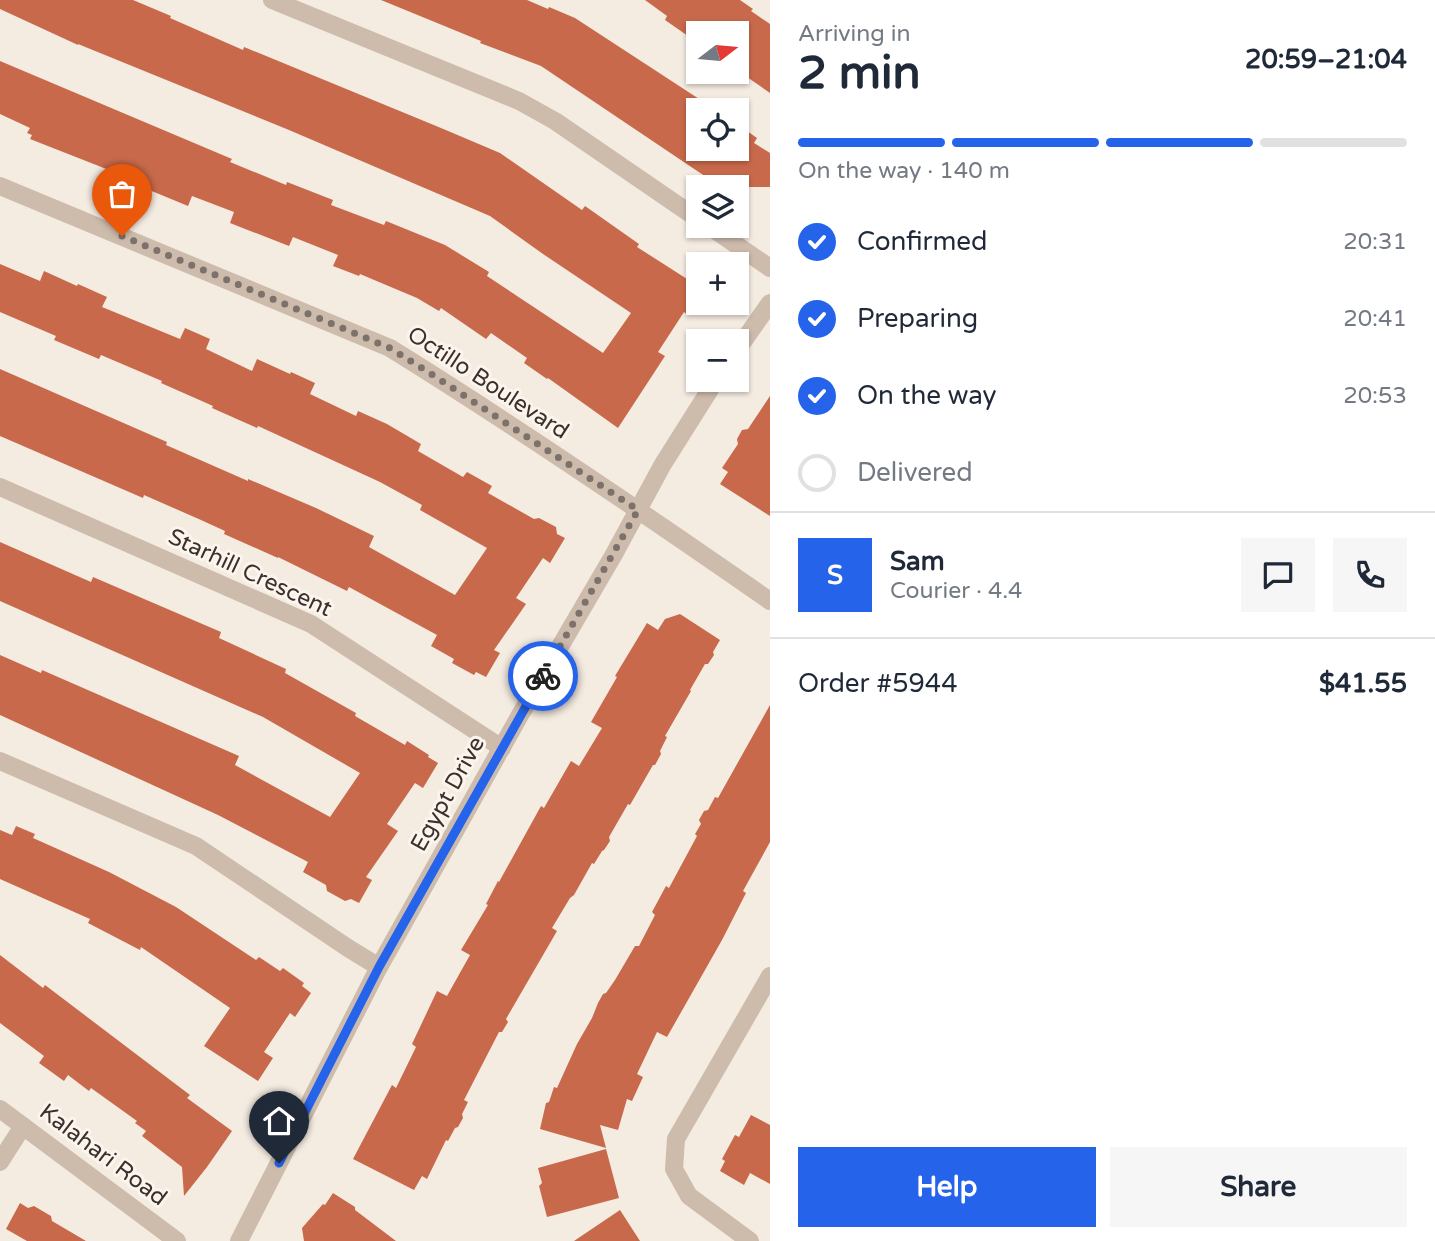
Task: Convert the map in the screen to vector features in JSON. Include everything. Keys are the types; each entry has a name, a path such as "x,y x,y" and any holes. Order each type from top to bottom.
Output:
{"street":[{"path":"272,0 519,101 555,121 686,211"},
{"name":"Octillo Boulevard","path":"0,186 390,348 638,510 770,601"},
{"path":"726,238 770,268"},
{"path":"749,333 770,303"},
{"name":"Egypt Drive","path":"239,1241 379,967 663,464 708,392"},
{"name":"Starhill Crescent","path":"0,487 311,624 502,748"},
{"path":"0,761 195,846 379,967"},
{"path":"750,1241 689,1196 674,1169 676,1139 770,976"},
{"name":"Kalahari Road","path":"0,1109 177,1241"},
{"path":"0,1161 23,1126"}],"building":[{"path":"0,0 133,0 243,50 244,47 500,153 582,210 585,206 639,244 637,247 686,278 686,314 684,312 658,352 665,356 618,428 524,363 527,358 491,333 486,339 441,308 439,311 417,298 360,274 359,276 333,266 338,255 293,237 289,246 230,223 234,212 192,196 188,206 113,175 114,172 30,139 32,135 27,133 30,128 0,114 0,61 232,159 230,162 286,185 287,182 333,200 331,205 384,225 386,221 445,245 489,272 487,276 603,353 631,313 490,216 289,130 78,45 0,9"},
{"path":"381,0 527,0 575,18 698,98 686,98 686,161 749,161 749,132 757,138 754,143 770,153 770,187 749,187 749,175 703,175 541,66 480,43 481,41"},
{"path":"645,0 740,0 753,9 751,11 770,24 770,93 749,78 749,21 686,21 686,35 665,20 667,16"},
{"path":"0,264 40,281 44,271 77,286 78,284 107,297 102,307 180,339 185,328 210,339 206,349 252,371 257,359 315,383 310,394 356,416 358,411 387,424 421,444 418,451 463,477 467,472 492,486 488,493 534,519 539,518 556,527 557,534 565,538 550,563 543,558 516,598 526,604 494,650 500,653 486,677 476,672 474,675 452,663 454,659 431,646 437,635 349,587 347,591 224,534 225,531 201,520 0,436 0,369 374,536 369,547 455,595 487,548 420,510 422,505 380,482 212,408 213,406 161,383 162,381 101,355 99,359 54,340 56,336 0,312"},
{"path":"770,396 770,516 720,484 728,472 722,468 738,444 737,439 742,430 748,429"},
{"path":"0,542 91,582 93,577 221,632 219,638 286,669 285,673 356,713 355,716 405,745 407,741 438,763 423,788 415,783 387,824 398,831 366,877 372,880 359,903 351,899 345,901 327,891 326,885 303,872 308,862 218,815 0,715 0,655 41,673 42,670 239,756 235,765 330,817 360,773 263,717 0,601"},
{"path":"680,614 720,640 714,655 708,664 705,664 690,690 665,736 667,737 661,754 630,805 628,804 609,837 610,841 594,864 592,863 552,928 557,931 506,1019 508,1022 502,1032 499,1032 464,1100 468,1102 462,1114 463,1118 448,1141 446,1140 427,1179 422,1176 414,1190 353,1159 392,1085 396,1088 416,1047 412,1044 437,991 447,996 470,955 461,950 541,806 544,808 571,761 579,766 602,728 591,722 617,677 615,676 647,623 658,630 665,619"},
{"path":"770,705 770,842 743,891 746,893 722,940 667,1037 657,1032 637,1074 643,1077 632,1101 627,1099 618,1130 600,1125 606,1148 540,1129 546,1103 549,1102 554,1087 557,1088 598,1003 635,946 639,946 655,915 652,912 666,886 669,888 697,836 695,834 701,824 699,820 715,797 718,798"},
{"path":"16,826 35,834 33,838 109,872 176,907 256,960 259,957 280,971 283,968 304,983 302,986 311,993 295,1017 290,1013 264,1052 273,1058 258,1081 204,1046 230,1008 141,947 140,950 88,923 90,919 0,879 0,830 12,835"},
{"path":"0,955 43,988 45,985 190,1095 187,1098 232,1131 184,1196 182,1167 142,1136 146,1131 135,1123 137,1121 68,1075 64,1081 39,1063 44,1056 0,1023"},
{"path":"751,1115 770,1125 770,1184 750,1173 744,1185 720,1171 725,1161 722,1159 735,1135 739,1137"},
{"path":"606,1149 619,1198 547,1217 539,1186 542,1183 538,1168"},
{"path":"333,1193 355,1207 355,1210 396,1241 304,1241 302,1228"},
{"path":"20,1203 28,1208 34,1206 51,1216 52,1221 86,1241 27,1241 6,1229"},
{"path":"620,1210 640,1241 574,1241"}],"way so far":[{"path":"122,236 390,348 638,510 543,676"}],"route":[{"path":"279,1163 379,967 543,676"}]}
